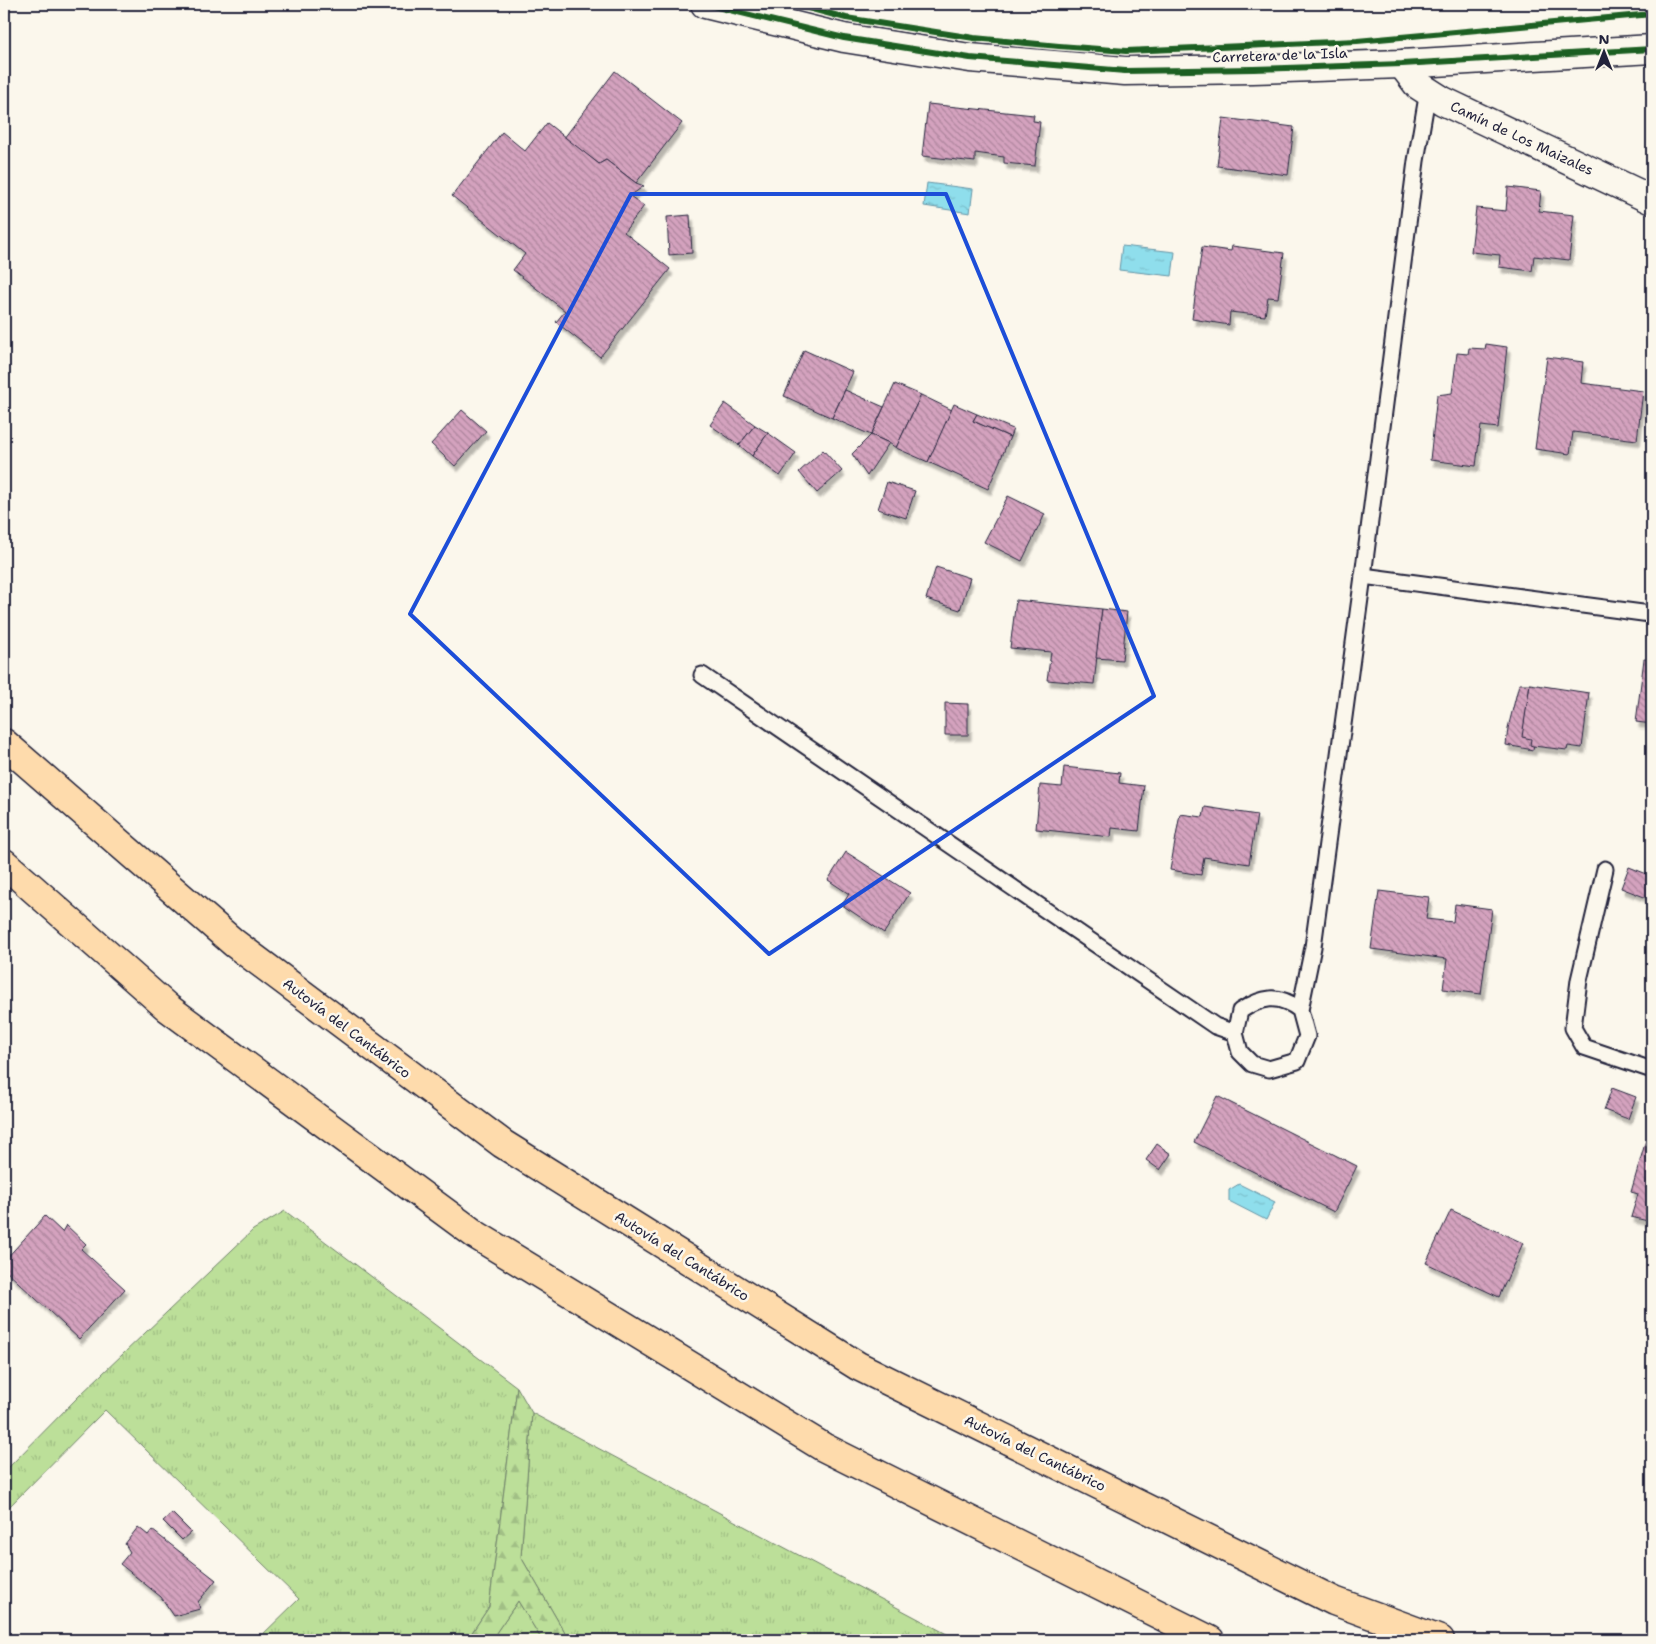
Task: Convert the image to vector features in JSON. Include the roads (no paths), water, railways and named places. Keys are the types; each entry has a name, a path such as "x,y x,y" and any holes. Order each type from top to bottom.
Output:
{"highway":[{"name":"Autovía del Cantábrico","path":"4,742 234,943 511,1150 858,1366 1334,1601 1440,1640"},
{"path":"4,863 168,1008 476,1235 823,1447 1210,1640"}],"street":[{"name":"Carretera de la Isla","path":"705,4 844,38 980,59 1125,71 1402,64 1652,49"},
{"name":"Camín de Los Maizales","path":"1402,64 1418,84 1444,101 1652,200"}],"lane":[{"path":"1300,1010 1290,1003 1271,998 1255,1001 1240,1011 1235,1033 1240,1052 1252,1064 1269,1069 1297,1061 1307,1036 1300,1010 1313,947 1416,160 1428,91"},
{"path":"1363,576 1650,614"},
{"path":"702,675 1215,1026 1235,1033"},
{"path":"1605,869 1579,980 1573,1028 1584,1046 1652,1070"}],"water":[{"path":"927,183 973,189 970,213 924,206"},
{"path":"1122,246 1175,252 1172,276 1119,270"},
{"path":"1239,1184 1275,1202 1266,1220 1229,1201 1229,1190"}]}
